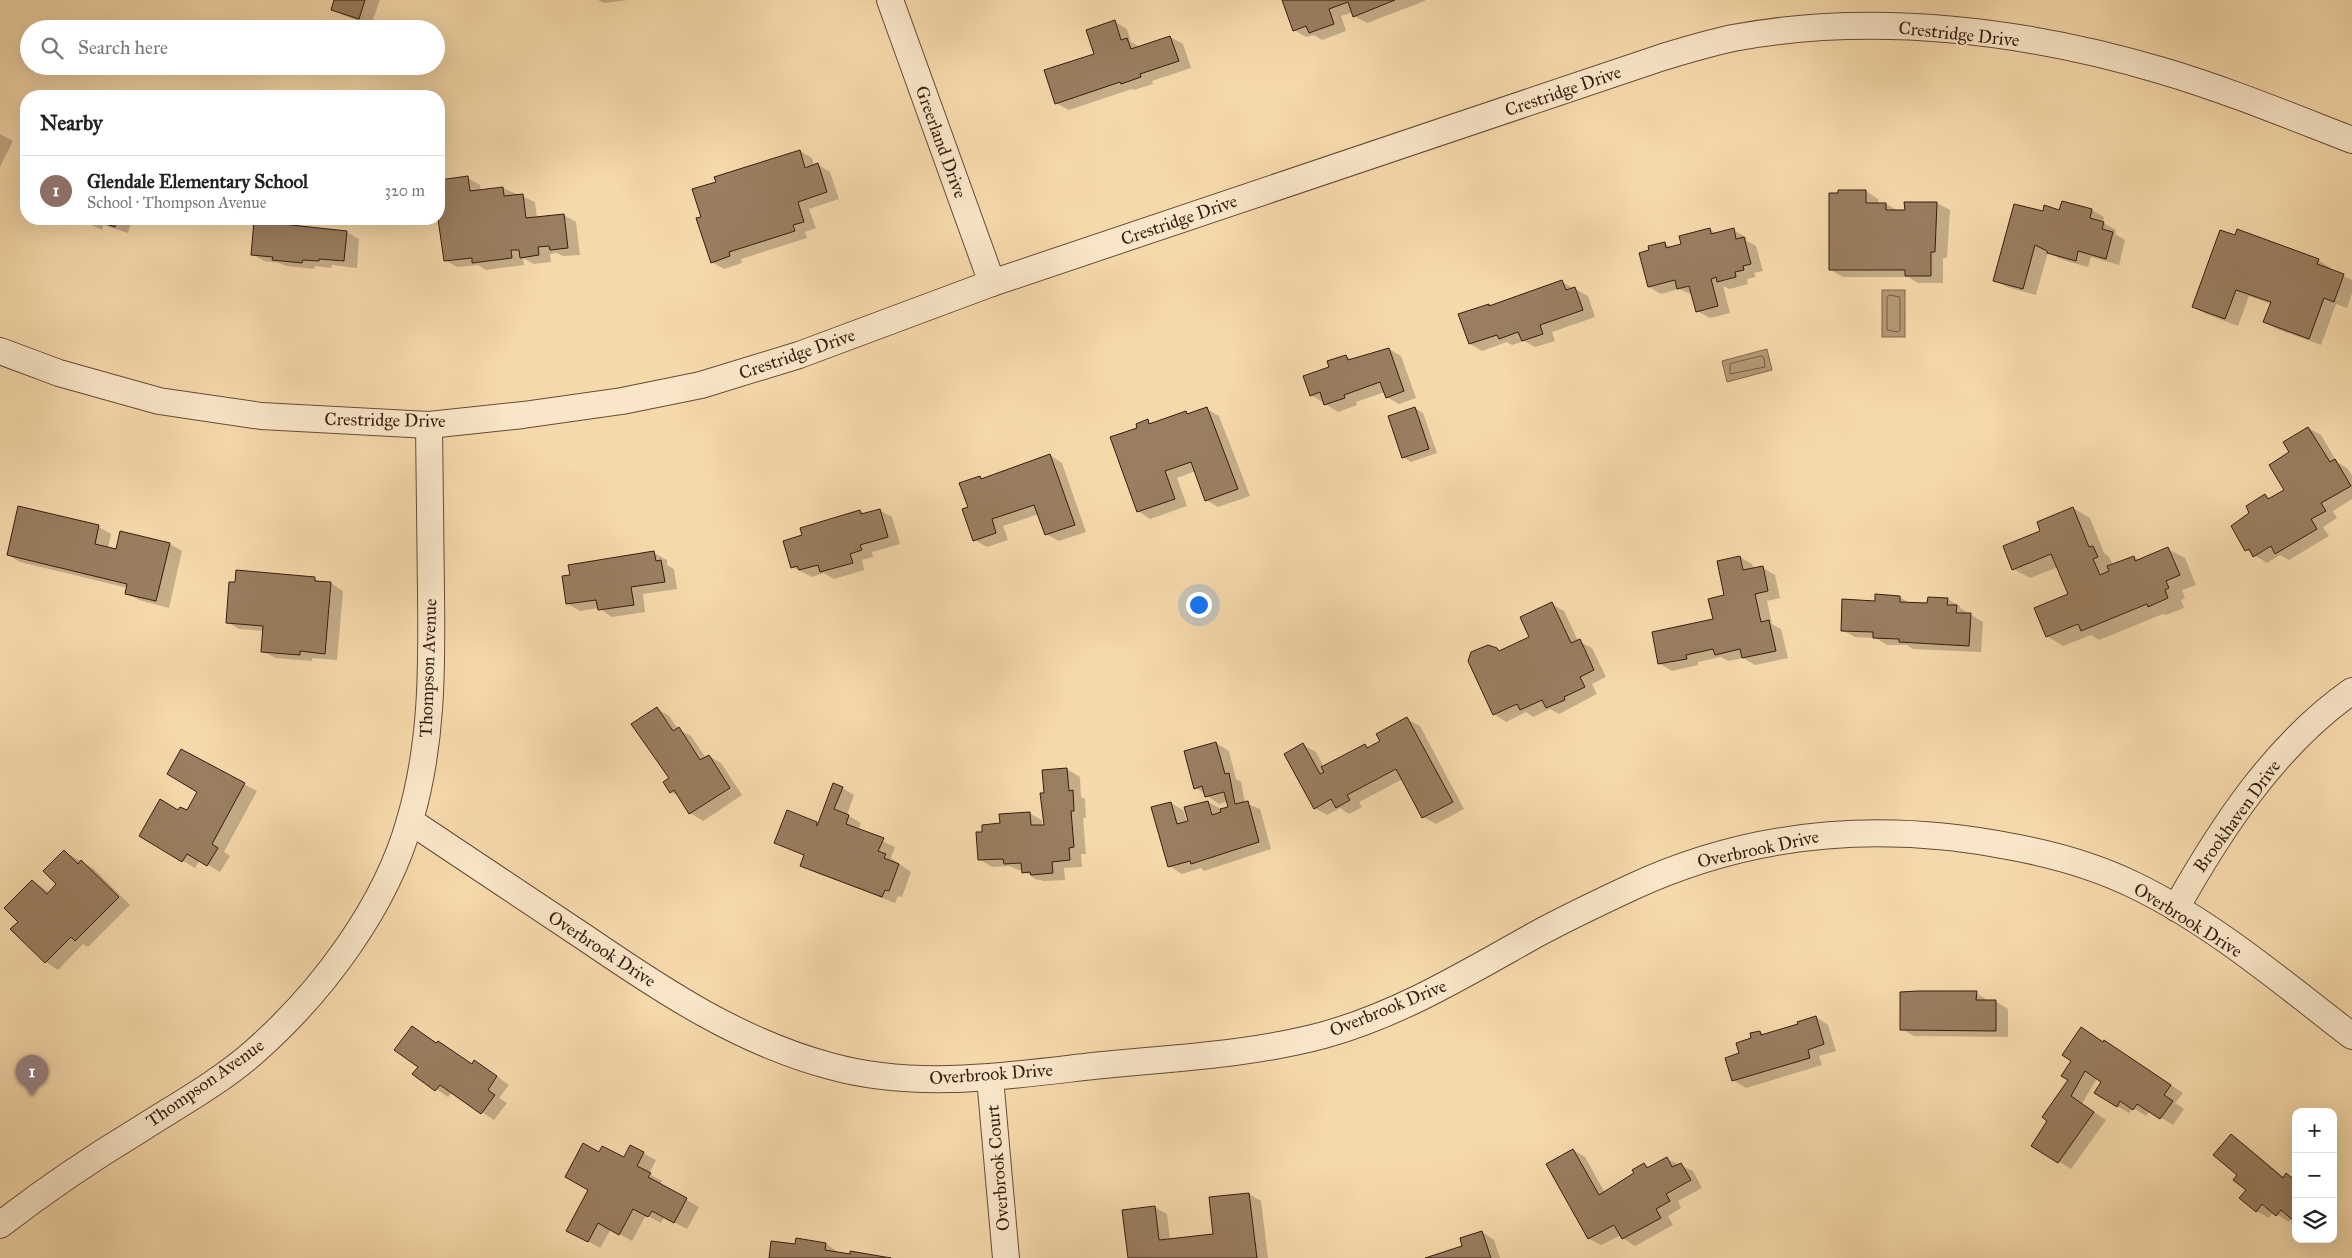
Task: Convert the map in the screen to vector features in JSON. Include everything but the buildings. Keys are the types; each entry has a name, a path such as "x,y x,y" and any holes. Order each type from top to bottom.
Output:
{"street":[{"name":"Greerland Drive","path":"890,0 992,284"},
{"name":"Crestridge Drive","path":"0,351 59,374 159,401 261,416 430,425 602,404 701,384 800,355 992,284 1664,56 1732,39 1785,31 1845,27 1925,28 1981,34 2081,50 2164,71 2352,140"},
{"name":"Thompson Avenue","path":"0,1225 40,1194 171,1111 253,1053 306,1002 360,929 388,875 410,821 423,766 431,707 430,425"},
{"name":"Brookhaven Drive","path":"2176,908 2196,872 2243,802 2275,761 2352,691"},
{"name":"Overbrook Drive","path":"410,821 643,977 728,1028 767,1046 830,1066 871,1075 918,1079 990,1078 1227,1052 1324,1035 1410,1003 1571,916 1668,871 1753,846 1823,835 1871,832 1931,835 1989,842 2057,856 2139,887 2176,908 2225,940 2352,1036"},
{"name":"Overbrook Court","path":"990,1078 1006,1258"}],"water":[{"path":"1882,290 1905,290 1905,337 1882,337"},
{"path":"1767,349 1772,370 1727,382 1722,361"}],"place":[{"name":"Glendale Elementary School","path":"32,1096"}]}
